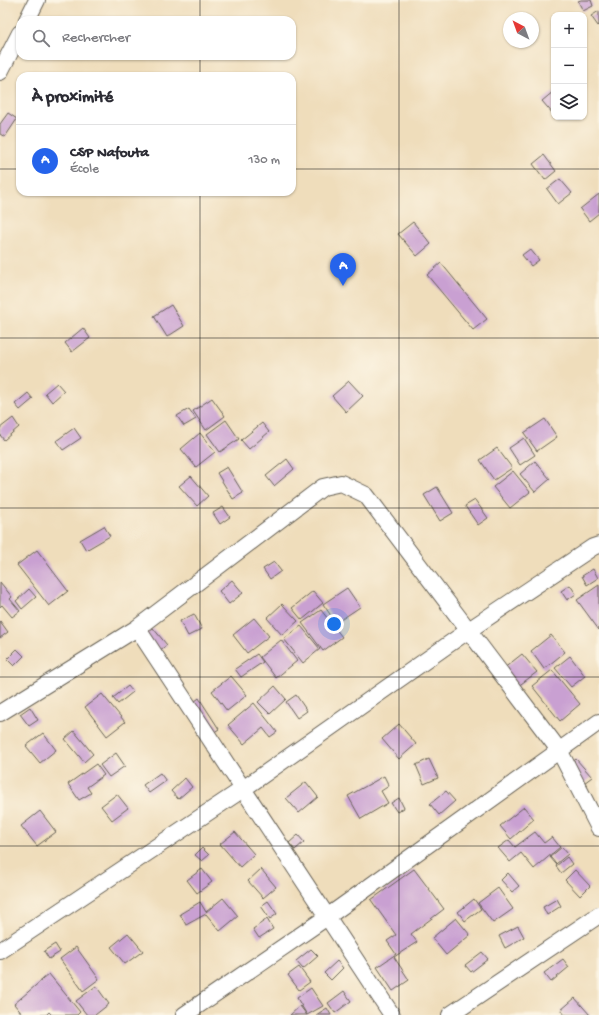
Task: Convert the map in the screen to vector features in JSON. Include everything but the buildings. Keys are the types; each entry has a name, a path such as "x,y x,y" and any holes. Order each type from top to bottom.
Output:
{"street":[{"path":"29,16 37,0"},
{"path":"0,72 16,41"},
{"path":"0,713 137,628 323,487 341,483 366,495 559,750 599,828"},
{"path":"0,951 242,789 469,630 593,547 599,545"},
{"path":"137,628 392,1015"},
{"path":"184,1015 327,917 599,722"},
{"path":"450,1015 599,915"}],"place":[{"name":"CSP Nafouta","path":"343,286"}]}
